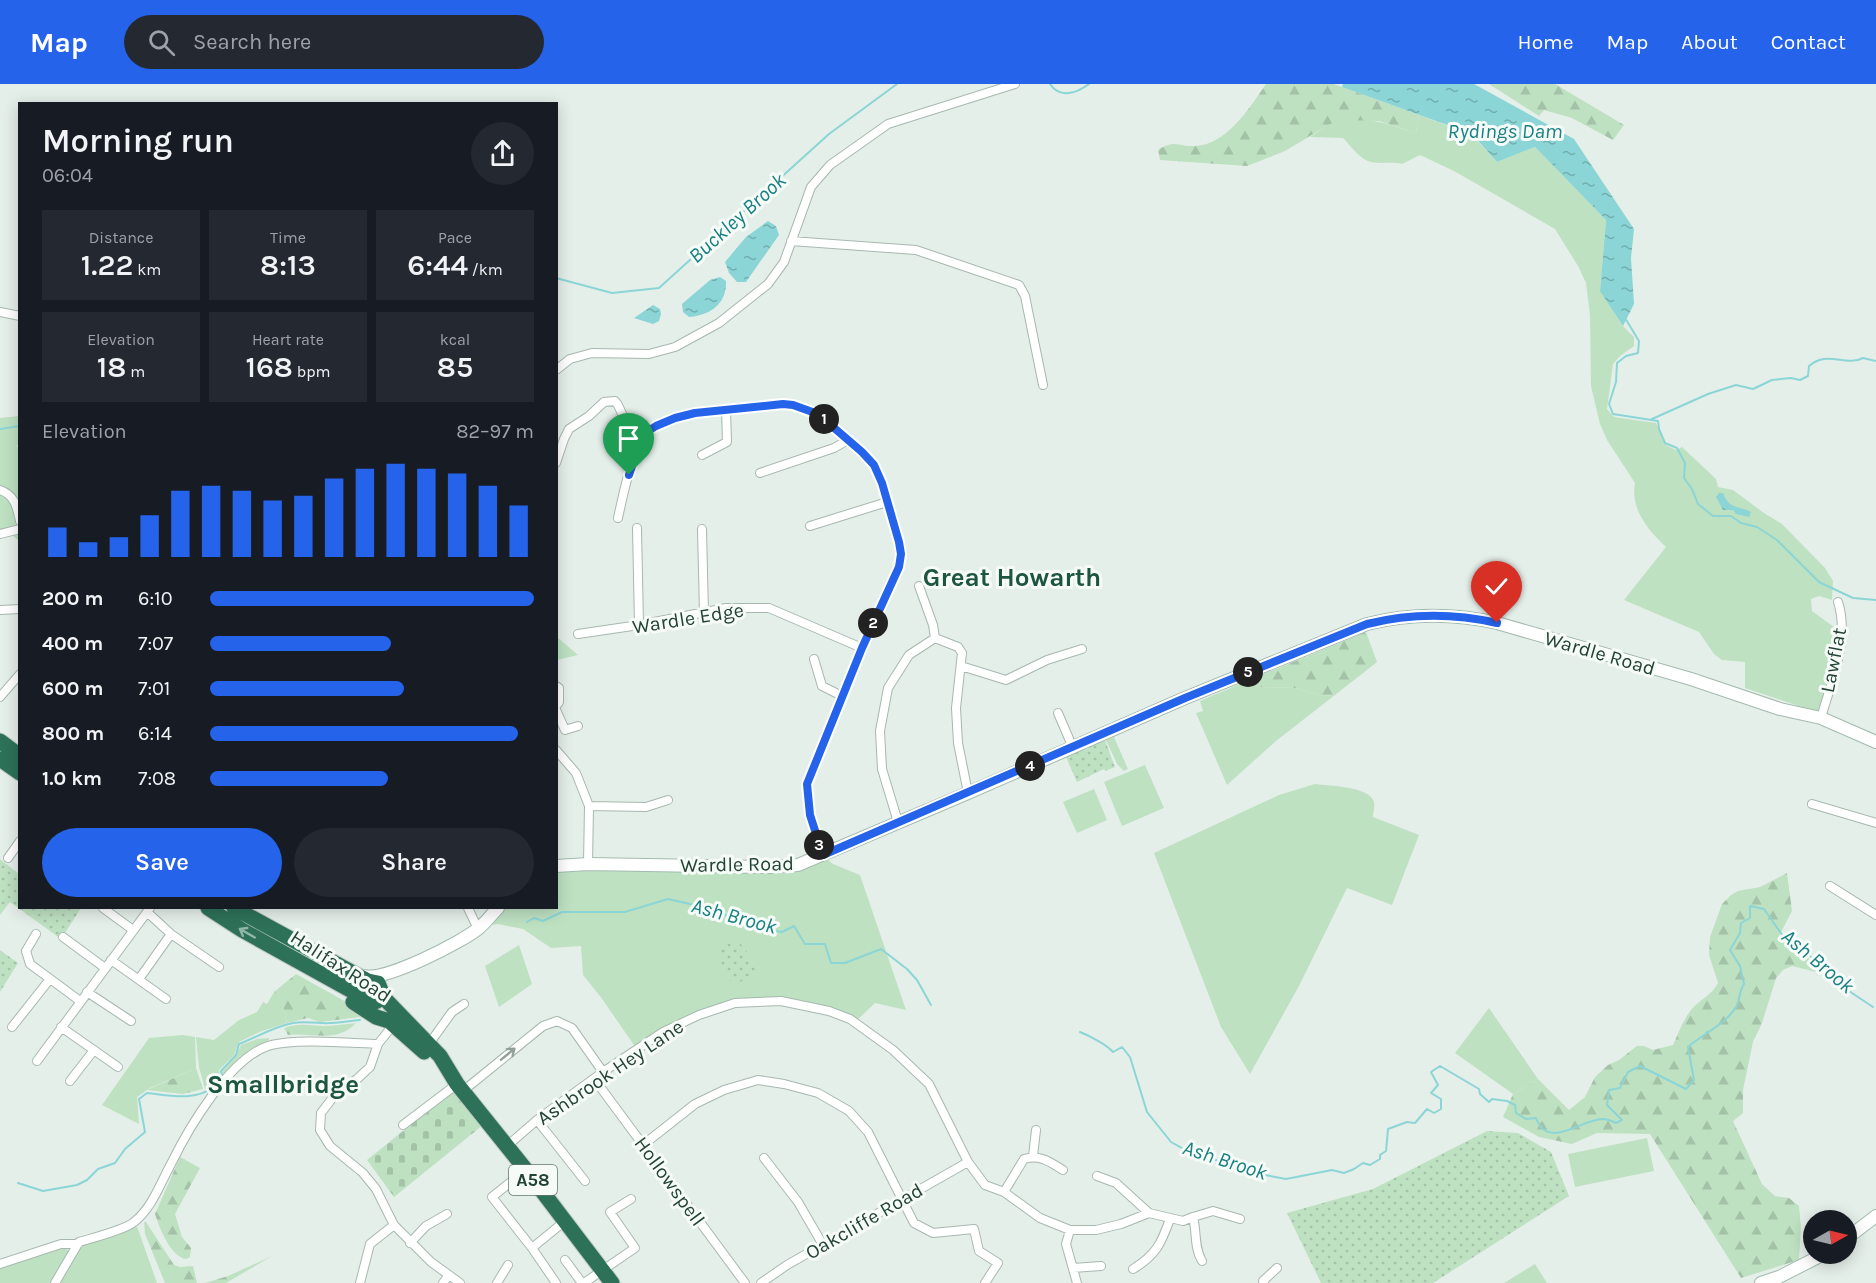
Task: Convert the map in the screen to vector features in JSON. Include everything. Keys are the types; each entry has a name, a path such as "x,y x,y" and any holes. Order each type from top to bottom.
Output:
{"highway":[{"path":"0,741 18,754"},
{"path":"0,759 18,772"},
{"name":"Halifax Road","path":"210,909 288,956 295,965 376,1017 394,1021 429,1044 612,1283"},
{"name":"Halifax Road","path":"236,909 344,968 375,989 394,1021 458,1084"},
{"name":"A58","path":"288,956 375,989"}],"street":[{"path":"558,368 570,359 592,353 649,354 675,347 719,323 768,284 784,261 811,187 830,165 888,124 1015,84"},
{"path":"791,241 916,250 1018,285 1025,296 1043,385"},
{"path":"0,312 18,316"},
{"path":"558,457 569,429 585,419 604,402 615,401 636,448 636,459 629,475 618,518"},
{"path":"634,440 656,426 695,413 770,405 793,405 818,414 874,465 882,483 901,554 899,567 862,648 807,784 810,815 823,855"},
{"path":"702,455 728,442 726,409"},
{"path":"759,473 834,448 848,440"},
{"path":"0,490 7,492 17,504 18,510"},
{"path":"810,526 887,502"},
{"path":"637,528 639,625"},
{"path":"702,529 704,613"},
{"path":"0,534 18,530"},
{"path":"919,586 933,625 935,638"},
{"name":"Lawflat","path":"1823,719 1840,642 1841,618 1838,602"},
{"name":"Wardle Edge","path":"578,634 726,608 769,608 862,648"},
{"path":"0,610 18,609"},
{"name":"Wardle Road","path":"558,866 588,864 784,867 798,865 1185,698 1367,624 1399,617 1430,614 1468,616 1497,623 1691,679 1780,709 1823,719 1876,742"},
{"path":"935,638 958,647 962,653 957,708 958,743 968,793"},
{"path":"898,822 882,769 880,730 888,688 909,656 935,638"},
{"path":"961,666 1006,680 1047,660 1082,649"},
{"path":"814,658 822,686 842,696"},
{"path":"0,697 18,676"},
{"path":"558,688 558,704"},
{"path":"1058,712 1073,748"},
{"path":"558,713 565,730 578,726"},
{"path":"558,752 576,773 589,806 588,864"},
{"path":"589,806 646,807 668,800"},
{"path":"1812,804 1876,823"},
{"path":"8,858 18,844"},
{"path":"1830,886 1876,915"},
{"path":"104,909 133,930"},
{"path":"468,909 478,929"},
{"path":"375,989 399,969 478,929 497,909"},
{"path":"37,1060 148,910 171,934 219,967"},
{"path":"36,934 26,951 30,964 80,1001"},
{"path":"138,979 171,934"},
{"path":"63,937 105,968"},
{"path":"111,960 166,999"},
{"path":"12,1027 50,979"},
{"path":"87,992 131,1021"},
{"name":"Ashbrook Hey Lane","path":"507,1146 537,1120 663,1032 699,1015 735,1003 782,1002 829,1011 850,1019 893,1050 928,1084 968,1162 986,1185 1004,1192 1040,1218 1070,1230"},
{"path":"429,1044 452,1012 464,1004"},
{"path":"394,1021 378,1044 370,1066 337,1092 321,1113 320,1131 330,1146 363,1173 376,1189 394,1225 410,1243 446,1279 460,1283"},
{"path":"403,1125 543,1026 557,1021 572,1028 603,1072"},
{"path":"61,1027 118,1067"},
{"path":"0,1264 62,1244 78,1244 133,1224 148,1208 182,1141 214,1093 250,1055 269,1046 294,1042 378,1044"},
{"path":"70,1081 94,1050"},
{"name":"Hollowspell","path":"595,1080 745,1283"},
{"path":"644,1145 695,1104 724,1090 758,1080 818,1093 849,1111 868,1132 914,1223 933,1233 974,1229 979,1251 998,1263 985,1283"},
{"path":"537,1120 585,1181"},
{"path":"1033,1156 1036,1130"},
{"path":"1004,1192 1024,1159 1033,1156 1043,1158 1063,1170"},
{"path":"764,1158 798,1202 823,1245"},
{"name":"Oakcliffe Road","path":"761,1283 787,1265 968,1162"},
{"path":"526,1170 492,1197 556,1283"},
{"path":"1096,1176 1116,1183 1149,1213 1184,1221 1213,1211 1240,1219"},
{"path":"565,1260 583,1283 635,1248 610,1212 631,1199"},
{"path":"1077,1283 1065,1244 1070,1230 1097,1230 1149,1213"},
{"path":"410,1243 426,1226 447,1214"},
{"path":"1857,1231 1876,1216"},
{"path":"1193,1218 1196,1228 1196,1251 1202,1261"},
{"path":"1133,1269 1148,1260 1162,1243 1170,1219"},
{"path":"532,1248 565,1221"},
{"path":"360,1283 370,1244 394,1225"},
{"path":"55,1283 78,1244"},
{"path":"1761,1283 1804,1264"},
{"path":"497,1283 508,1266"},
{"path":"1073,1268 1101,1266"},
{"path":"1264,1283 1263,1281 1277,1268"}],"green space":[{"path":"1266,84 1334,84 1419,115 1416,133 1379,121 1345,120 1330,124 1285,151 1247,166 1160,160 1158,150 1164,147 1173,144 1194,146 1216,140 1245,114"},
{"path":"1489,84 1555,84 1624,125 1613,140 1572,118 1544,110 1539,116"},
{"path":"1419,115 1472,135 1497,162 1535,147 1606,220 1600,290 1623,326 1634,337 1634,346 1613,364 1607,409 1614,417 1656,423 1666,445 1676,450 1682,447 1716,479 1718,487 1733,490 1782,524 1825,568 1833,581 1832,600 1819,596 1811,599 1812,611 1838,630 1820,713 1745,688 1745,662 1722,660 1714,654 1699,632 1624,600 1666,547 1642,518 1635,502 1635,483 1607,440 1600,424 1591,386 1590,315 1586,283 1555,229 1454,171 1420,155 1402,164 1372,162 1361,157 1343,138 1310,137 1329,124 1350,119 1384,123 1416,133"},
{"path":"18,416 18,540 5,529 0,531 0,418"},
{"path":"1366,632 1377,662 1335,695 1324,696 1296,688 1258,687 1249,680"},
{"path":"558,638 578,655 558,660"},
{"path":"1249,680 1258,687 1296,688 1324,696 1335,695 1276,741 1227,785 1196,713 1203,711 1200,701"},
{"path":"1114,737 1128,769 1124,771 1117,764 1106,740"},
{"path":"1105,740 1115,767 1105,771 1104,769 1077,782 1066,757"},
{"path":"1145,765 1164,808 1122,826 1104,782"},
{"path":"1315,784 1348,788 1365,793 1374,802 1373,817 1419,835 1392,905 1347,888 1299,986 1250,1074 1221,1027 1154,853 1279,795"},
{"path":"1094,789 1107,820 1077,833 1063,802"},
{"path":"825,857 833,864 860,875 906,1010 875,1003 856,1021 802,1002 733,1002 636,1048 583,975 581,946 551,948 523,929 498,924 483,926 501,909 558,909 558,868 770,870"},
{"path":"0,859 18,873 18,908 10,902 0,915"},
{"path":"1787,873 1792,911 1779,936 1832,976 1792,966 1783,970 1776,978 1762,1023 1753,1042 1743,1090 1743,1113 1733,1121 1762,1184 1775,1196 1789,1198 1799,1206 1801,1227 1799,1260 1741,1278 1650,1134 1597,1133 1572,1144 1539,1137 1503,1117 1513,1094 1538,1079 1569,1110 1585,1097 1595,1077 1608,1065 1619,1060 1637,1046 1653,1050 1673,1045 1688,1014 1718,983 1709,955 1710,937 1722,904 1738,891 1760,887"},
{"path":"20,909 80,909 61,939"},
{"path":"739,942 761,969 747,982 741,981 734,985 722,968 720,948 725,944"},
{"path":"519,945 532,984 499,1007 485,966"},
{"path":"0,950 18,963 0,992"},
{"path":"296,974 357,1008 360,1017 320,1022 308,1018 287,1023 281,998 274,992"},
{"path":"274,992 281,997 287,1023 239,1042 234,1055 219,1070 220,1076 205,1089 199,1067 196,1037 214,1040 239,1020 257,1012 263,1002 267,1004"},
{"path":"1489,1008 1538,1079 1513,1094 1455,1053"},
{"path":"356,1023 340,1033 324,1036 288,1035 284,1028 298,1025 326,1026"},
{"path":"183,1035 195,1037 196,1068 150,1088 137,1097 139,1124 102,1105 149,1038"},
{"path":"269,1038 249,1050 208,1095 207,1091 213,1088 223,1076 222,1072 236,1056 241,1045 257,1039"},
{"path":"196,1068 203,1089 183,1094 147,1090"},
{"path":"455,1089 483,1125 394,1197 367,1160"},
{"path":"1487,1131 1518,1133 1551,1152 1569,1196 1433,1283 1321,1283 1287,1213 1373,1189"},
{"path":"1647,1138 1654,1171 1575,1187 1568,1154"},
{"path":"180,1157 200,1168 175,1214 182,1237 191,1248 190,1257 186,1259 180,1257 170,1247 155,1214"},
{"path":"144,1222 174,1265 193,1266 197,1283 165,1283 145,1234"},
{"path":"131,1227 137,1227 157,1283 59,1283 83,1244"},
{"path":"64,1247 69,1251 50,1283 0,1283 0,1268"},
{"path":"272,1256 226,1283 205,1283 228,1276"},
{"path":"1535,1264 1547,1283 1504,1283"}],"water":[{"name":"Rydings Dam","path":"1343,84 1474,84 1574,139 1634,229 1631,258 1634,304 1623,326 1600,291 1606,220 1535,147 1497,162 1472,134 1342,87"},
{"path":"768,221 776,226 779,235 746,282 737,282 729,273 725,262 746,237"},
{"path":"720,277 726,281 726,289 716,307 697,316 689,317 683,312 682,304 710,280"},
{"path":"653,305 660,309 659,321 653,324 634,318"},
{"path":"1719,493 1723,493 1731,505 1751,512 1749,517 1736,514 1733,510 1723,510 1716,497"}],"waterway":[{"name":"Buckley Brook","path":"558,279 612,293 659,288 829,134 897,84"},
{"name":"Buckley Brook","path":"1050,84 1054,89 1064,93 1079,90 1089,84"},
{"path":"1625,318 1639,341 1638,353 1626,356 1617,363 1616,382 1609,404 1613,414 1658,421 1665,443 1677,448 1685,463 1684,478 1692,489 1698,504 1713,516 1731,516 1741,523 1757,527 1777,540 1819,582 1853,598 1876,600"},
{"path":"1652,419 1708,394 1736,385 1753,389 1772,380 1791,378 1800,380 1808,376 1809,366 1823,359 1850,361 1863,358 1876,361"},
{"name":"Buckley Brook","path":"0,429 18,426"},
{"name":"Ash Brook","path":"527,922 534,918 543,921 562,912 625,912 668,899 703,907 737,919 758,922 768,930 782,932 794,926 805,944 825,944 831,963 845,963 881,949 907,969 917,980 931,1005"},
{"name":"Ash Brook","path":"1080,1032 1107,1046 1113,1052 1122,1047 1130,1057 1147,1112 1171,1142 1189,1152 1249,1172 1286,1179 1332,1170 1344,1173 1363,1163 1370,1165 1380,1159 1380,1155 1386,1151 1388,1129 1407,1122 1415,1123 1427,1109 1434,1113 1441,1109 1441,1099 1431,1093 1438,1085 1431,1072 1440,1066 1479,1089 1480,1094 1489,1102 1492,1099 1507,1101 1515,1105 1516,1113 1526,1119 1536,1118 1541,1128 1557,1133 1594,1120 1604,1119 1616,1123 1622,1120 1607,1105 1609,1090 1620,1088 1628,1072 1640,1066 1686,1089 1694,1080 1688,1047 1726,1019 1737,1004 1744,984 1740,966 1730,950 1740,933 1741,923 1750,918 1750,906 1764,909 1783,936 1843,981 1846,989 1873,1007"},
{"name":"Ash Brook","path":"18,1183 43,1191 77,1185 87,1180 98,1169 115,1163 125,1149 145,1132 139,1099 147,1093 189,1096 206,1092 213,1087 222,1075 221,1071 236,1055 239,1044 293,1023 360,1020"}],"district":[{"name":"Great Howarth","path":"1012,577"},
{"name":"Smallbridge","path":"283,1084"}],"route":[{"path":"629,475 636,459 634,440 656,426 695,413 783,404 818,414 874,465 882,483 901,554 899,567 862,648 807,784 810,815 823,855 1185,698 1367,624 1389,618 1430,614 1468,616 1497,623"}]}
